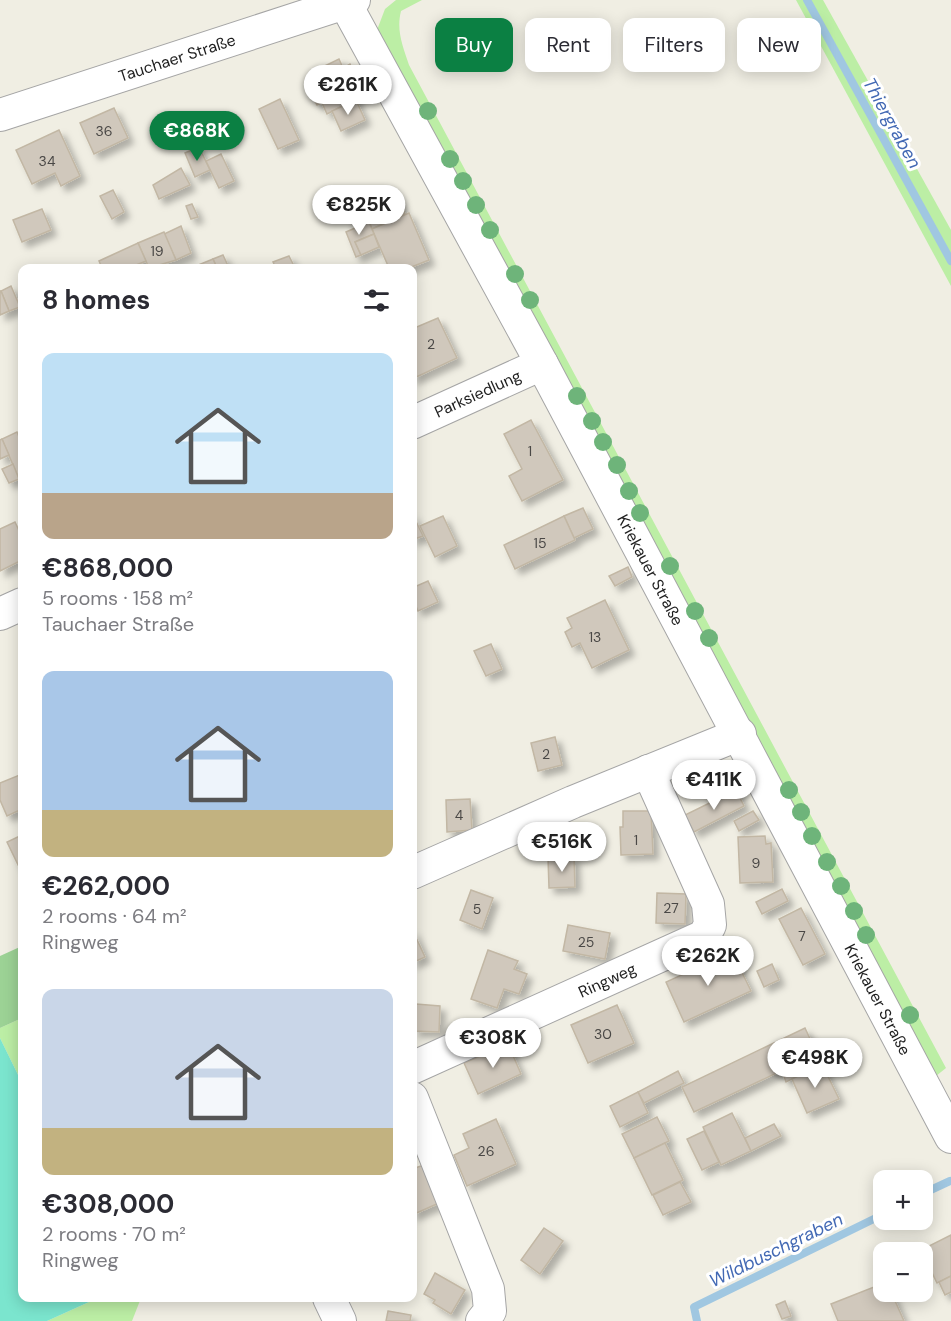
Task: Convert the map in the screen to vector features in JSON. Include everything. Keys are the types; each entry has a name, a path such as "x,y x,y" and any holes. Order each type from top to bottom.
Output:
{"street":[{"name":"Tauchaer Straße","path":"0,115 349,1"},
{"name":"Kriekauer Straße","path":"349,1 740,734 951,1137"},
{"name":"Parksiedlung","path":"417,421 542,364"},
{"path":"0,614 18,606"},
{"path":"417,871 648,771 740,734"},
{"name":"Ringweg","path":"417,1066 704,936 710,925 708,904 648,771"},
{"path":"417,1111 488,1289 490,1311 482,1321"},
{"path":"331,1302 340,1321"}],"green space":[{"path":"396,0 422,0 401,11 400,32 409,65 946,1068 936,1076 377,30 385,9"},
{"path":"796,0 823,0 951,230 951,286 821,46 821,18 806,18"},
{"path":"18,948 18,1020 0,1028 0,956"},
{"path":"18,1020 18,1075 0,1038 0,1028"},
{"path":"89,1302 139,1302 132,1321 47,1321"}],"shaded area":[{"path":"0,1038 18,1075 18,1302 89,1302 47,1321 0,1321"}],"building":[{"path":"339,59 343,68 350,64 360,85 353,88 358,98 327,114 322,103 317,105 307,86 313,83 308,74"},
{"path":"280,99 299,140 278,149 259,109"},
{"path":"356,100 365,120 341,131 332,111"},
{"path":"114,108 128,138 94,154 80,123"},
{"path":"59,130 80,176 61,186 55,173 32,184 16,150"},
{"path":"199,147 210,170 195,177 185,153"},
{"path":"221,154 234,181 219,188 206,161"},
{"path":"181,168 190,185 159,199 153,185"},
{"path":"113,190 124,212 112,219 100,196"},
{"path":"397,196 405,214 372,229 365,210"},
{"path":"192,204 198,217 191,219 186,206"},
{"path":"42,209 51,230 22,242 13,220"},
{"path":"409,213 429,260 417,265 387,264 372,229"},
{"path":"369,222 374,234 355,242 361,255 356,257 346,232"},
{"path":"181,226 191,253 176,260 164,234"},
{"path":"164,232 176,260 162,264 147,264 138,243"},
{"path":"374,234 379,247 361,255 355,242"},
{"path":"138,243 146,261 139,264 100,264 99,261"},
{"path":"223,255 227,264 215,264 213,259"},
{"path":"289,256 293,264 274,264 273,262"},
{"path":"213,259 215,264 201,264"},
{"path":"11,286 18,308 9,311 1,291"},
{"path":"0,291 9,311 0,315"},
{"path":"438,318 457,358 417,377 417,327"},
{"path":"531,420 563,480 522,501 509,476 522,469 504,434"},
{"path":"17,432 18,477 2,439"},
{"path":"2,439 9,455 0,459 0,440"},
{"path":"13,464 18,479 9,483 2,469"},
{"path":"583,508 593,529 574,538 564,516"},
{"path":"443,516 457,546 435,557 420,526"},
{"path":"564,516 575,540 515,569 504,545"},
{"path":"15,522 18,528 18,562 0,571 0,529"},
{"path":"417,523 423,536 417,538"},
{"path":"628,567 632,577 615,586 609,576"},
{"path":"428,581 438,602 418,611 417,586"},
{"path":"605,600 629,650 592,668 580,643 572,647 565,632 572,628 567,618"},
{"path":"491,644 502,669 486,676 474,651"},
{"path":"555,737 562,765 538,771 531,743"},
{"path":"18,776 18,811 7,816 0,800 0,783"},
{"path":"736,790 744,806 694,832 685,815"},
{"path":"470,799 472,830 447,832 446,800"},
{"path":"623,811 651,811 653,854 621,855 620,827 623,827"},
{"path":"753,811 759,820 739,831 734,821"},
{"path":"765,836 766,844 771,843 773,882 740,883 738,837"},
{"path":"18,837 18,865 7,842"},
{"path":"574,857 575,887 549,888 548,858"},
{"path":"782,889 788,901 762,914 756,902"},
{"path":"471,890 493,898 482,929 460,920"},
{"path":"657,893 686,894 685,924 656,923"},
{"path":"801,908 825,954 803,965 779,919"},
{"path":"568,925 610,933 605,959 563,951"},
{"path":"417,940 425,957 417,961"},
{"path":"488,950 518,961 514,969 527,974 519,994 504,989 497,1008 471,999"},
{"path":"732,952 751,991 684,1022 666,982"},
{"path":"772,964 779,980 764,987 757,971"},
{"path":"417,1004 440,1006 439,1032 417,1031"},
{"path":"617,1005 634,1043 588,1063 571,1025"},
{"path":"805,1028 817,1054 694,1112 682,1087"},
{"path":"508,1044 521,1074 478,1094 464,1063"},
{"path":"817,1054 822,1064 786,1082 782,1071"},
{"path":"822,1064 839,1099 807,1113 792,1079"},
{"path":"678,1071 684,1083 644,1103 638,1092"},
{"path":"638,1092 648,1113 620,1127 610,1106"},
{"path":"732,1113 751,1151 721,1165 703,1127"},
{"path":"657,1117 669,1141 634,1158 622,1134"},
{"path":"496,1119 516,1164 467,1186 454,1155 469,1148 463,1134"},
{"path":"774,1124 781,1136 751,1151 745,1138"},
{"path":"704,1131 719,1162 702,1170 687,1139"},
{"path":"665,1143 683,1180 652,1195 634,1158"},
{"path":"424,1165 439,1203 417,1213 417,1167"},
{"path":"680,1182 691,1202 663,1215 653,1195"},
{"path":"544,1228 563,1241 540,1274 521,1260"},
{"path":"951,1235 951,1276 937,1283 933,1275 933,1244"},
{"path":"435,1273 465,1290 451,1314 433,1303 435,1300 424,1294"},
{"path":"951,1276 951,1292 945,1295 939,1282"},
{"path":"873,1287 873,1302 895,1302 904,1321 838,1321 831,1304"},
{"path":"785,1301 791,1316 782,1319 776,1305"},
{"path":"388,1311 411,1315 410,1321 386,1321"}],"waterway":[{"name":"Thiergraben","path":"807,0 951,261"},
{"name":"Wildbuschgraben","path":"933,1189 950,1181"},
{"name":"Wildbuschgraben","path":"697,1321 694,1307 873,1219"}]}
